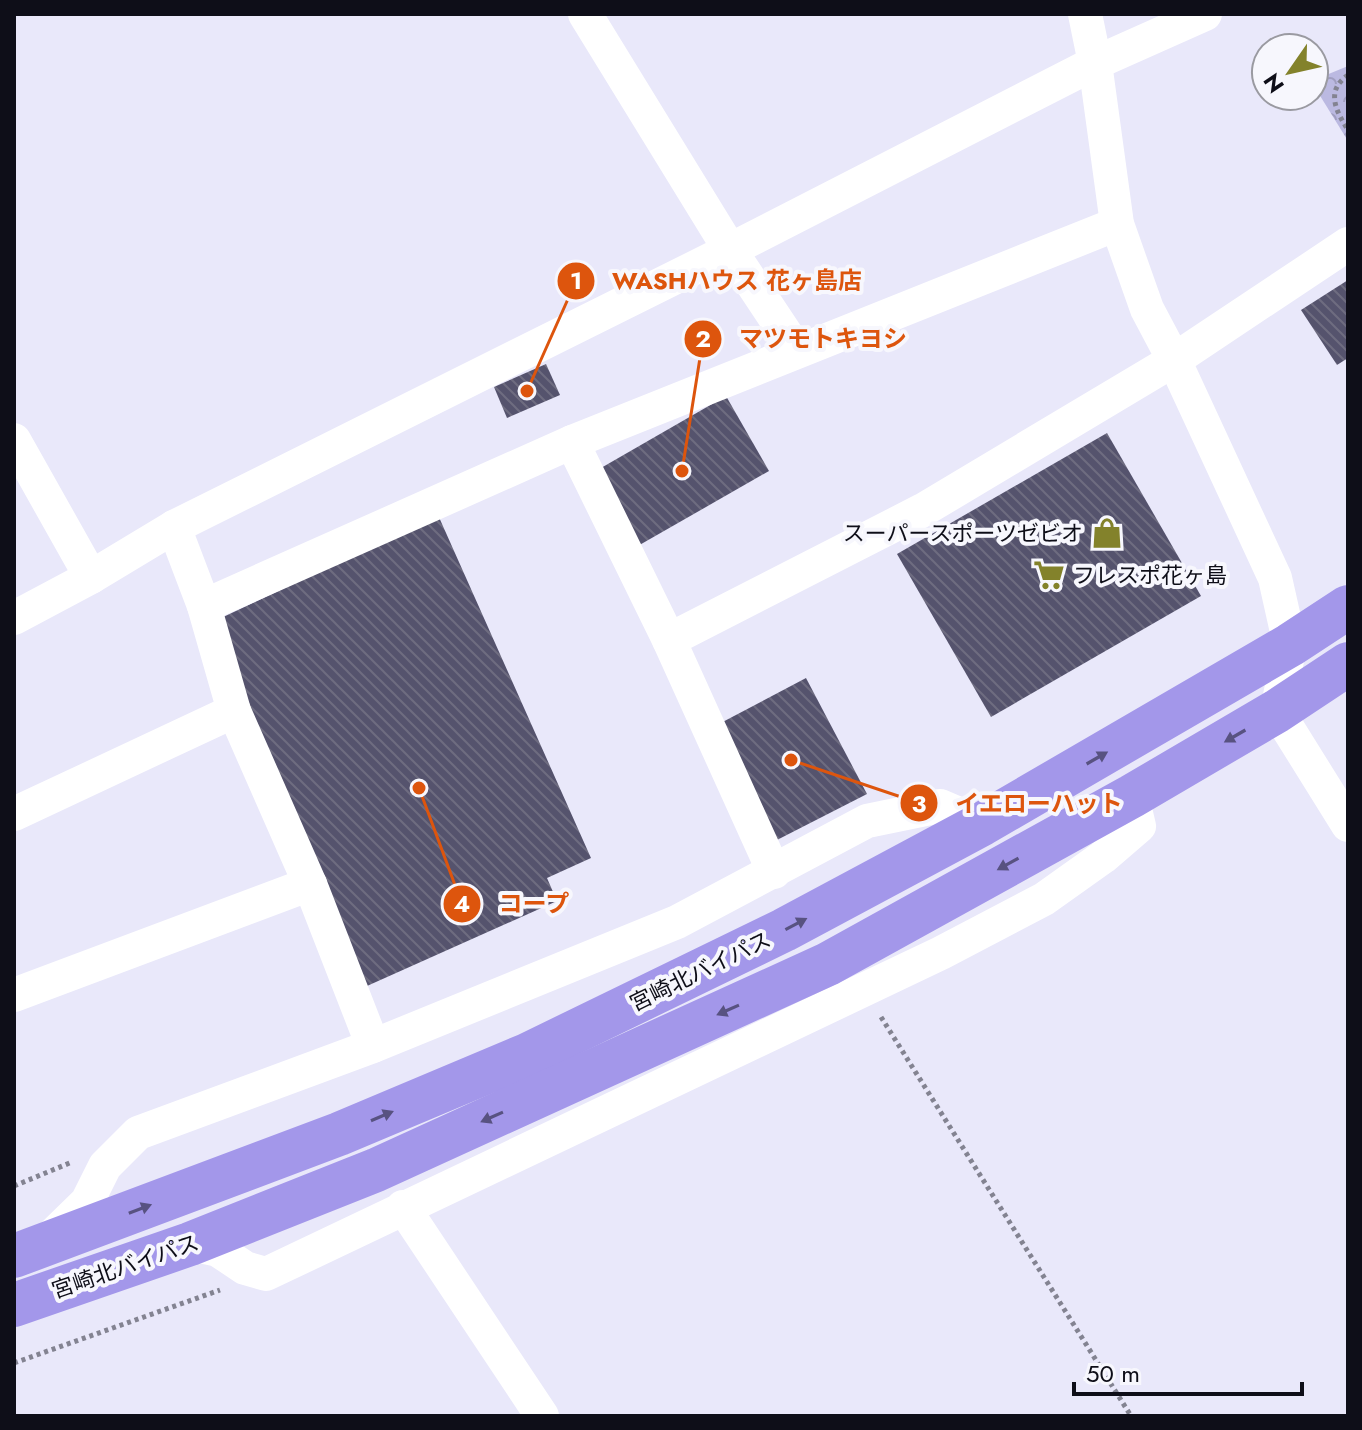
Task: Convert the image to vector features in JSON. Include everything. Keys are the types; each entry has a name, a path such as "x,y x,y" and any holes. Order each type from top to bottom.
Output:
{"highway":[{"name":"宮崎北バイパス","path":"28,1251 339,1134 527,1055 784,930 982,824 1290,645 1348,607"},
{"name":"宮崎北バイパス","path":"14,1305 190,1244 376,1170 828,964 1132,796 1277,711 1348,664"}],"street":[{"path":"585,14 730,250 797,351"},
{"path":"1085,14 1095,63 1117,224 1147,309 1174,360 1275,578 1290,645 1277,711 1348,825"},
{"path":"14,618 91,577 174,527 730,250 1095,63 1205,14"},
{"path":"204,606 572,442 1117,224"},
{"path":"669,640 923,510 1174,360 1348,244"},
{"path":"14,440 91,577"},
{"path":"572,442 669,640 774,872"},
{"path":"174,527 204,606 234,711 310,884 373,1046"},
{"path":"14,814 234,711"},
{"path":"190,1244 218,1250 245,1268 266,1274 864,990 1044,899 1103,857 1139,826 1132,796"},
{"path":"28,1251 87,1202 105,1166 138,1133 373,1046 677,922 867,821 940,806 982,824"},
{"path":"14,995 310,884"},
{"path":"403,1207 542,1416"}],"path":[{"path":"1348,75 1337,87 1334,99 1336,111 1348,130"},
{"path":"864,990 1131,1416"},
{"path":"14,1363 266,1274"}],"green space":[{"path":"1348,66 1348,141 1330,112 1330,73"}],"building":[{"path":"1348,280 1348,358 1337,365 1301,310"},
{"path":"546,364 560,395 507,418 494,387"},
{"path":"726,396 769,471 636,547 594,472"},
{"name":"フレスポ花ヶ島","path":"1107,433 1201,596 991,717 897,554"},
{"path":"438,515 591,858 547,878 557,901 367,986 247,719 219,619"},
{"path":"806,678 867,794 775,841 715,726"}],"place":[{"name":"WASHハウス 花ヶ島店","path":"527,391"},
{"name":"マツモトキヨシ","path":"682,471"},
{"name":"スーパースポーツゼビオ","path":"1107,533"},
{"name":"フレスポ花ヶ島","path":"1049,575"},
{"name":"イエローハット","path":"791,760"},
{"name":"コープ","path":"419,788"}]}
